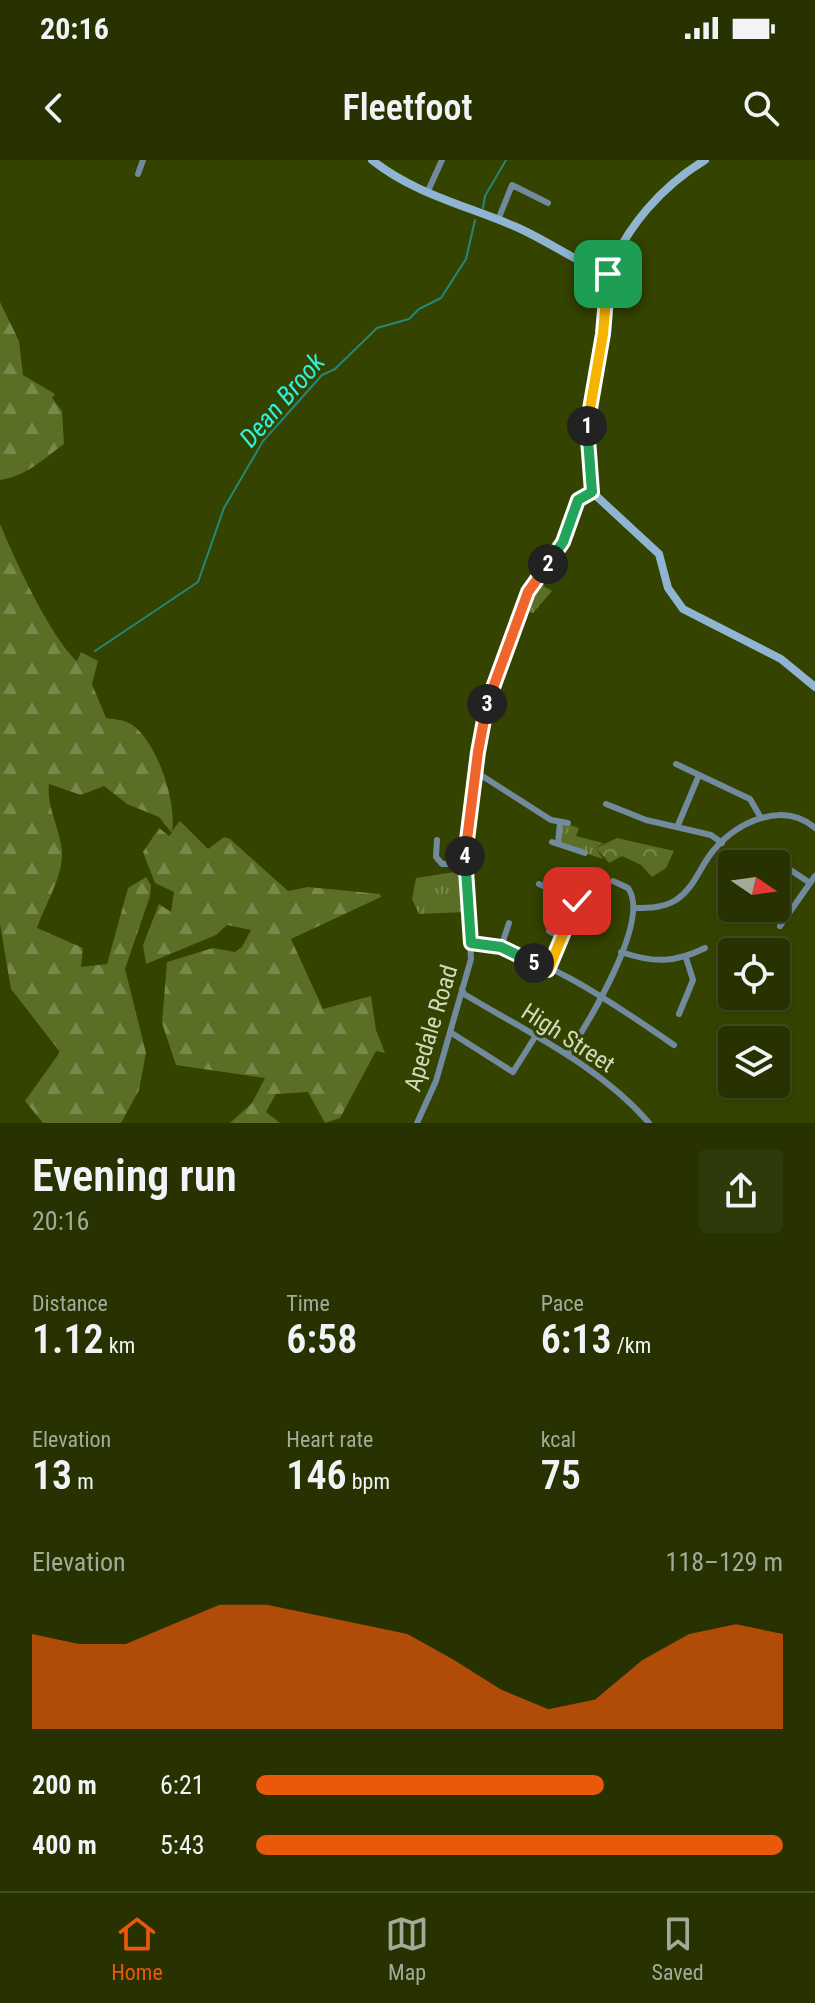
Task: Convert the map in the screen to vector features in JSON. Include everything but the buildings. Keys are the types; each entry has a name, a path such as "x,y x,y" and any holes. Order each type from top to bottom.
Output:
{"street":[{"path":"138,174 143,160"},
{"path":"372,160 391,175 427,193 531,234 578,263 608,274"},
{"path":"427,193 442,160"},
{"path":"705,160 659,193 628,237 608,274 603,334 587,426 592,492 659,554 668,588 683,609 781,659 815,687"},
{"path":"498,220 512,185 548,203"},
{"name":"Apedale Road","path":"417,1123 436,1081 462,989 471,943 465,864 478,752 491,686 528,592 563,542 578,500 592,492"},
{"path":"676,764 750,799 761,818"},
{"path":"476,772 551,820 564,823 555,843 585,853"},
{"path":"678,825 699,775"},
{"path":"606,804 646,820 711,835 722,843"},
{"path":"634,908 655,908 678,898 699,878 712,852 761,818 777,813 797,816 815,828"},
{"path":"437,840 436,857 442,864 465,864"},
{"path":"790,870 810,883"},
{"path":"790,912 815,876"},
{"path":"547,877 541,885 578,898 548,970"},
{"path":"567,1055 603,999 634,908 628,888 613,881"},
{"path":"501,947 509,923"},
{"path":"549,931 563,939"},
{"path":"471,943 501,947 548,970 603,999 674,1045"},
{"path":"621,952 663,962 686,958 700,948"},
{"path":"679,1014 693,980 686,958"},
{"name":"High Street","path":"462,989 464,994 567,1055 629,1099 649,1123"},
{"path":"450,1032 513,1072 535,1037"}],"green space":[{"path":"0,302 19,341 23,375 55,394 52,398 62,411 64,444 27,471 0,480"},
{"path":"0,524 34,597 56,635 77,661 81,652 98,661 92,684 106,718 131,724 157,758 168,789 172,831 180,821 208,849 224,837 230,839 288,891 308,887 380,894 381,897 291,939 323,1009 371,996 376,1030 385,1053 376,1051 340,1118 325,1123 308,1092 276,1094 266,1112 280,1123 230,1123 252,1103 265,1078 176,1065 162,1023 167,962 213,948 235,952 242,947 251,930 227,925 216,935 146,964 143,945 159,904 171,912 174,892 155,883 143,852 159,828 169,836 172,833 159,817 127,804 104,786 81,795 49,784 49,800 61,843 62,861 37,928 83,948 81,967 107,964 128,888 146,877 151,885 150,896 125,969 146,1053 139,1090 121,1123 43,1123 25,1101 60,1052 11,989 0,924"},
{"path":"538,583 552,591 533,613 524,611"},
{"path":"560,822 579,828 576,836 603,843 596,848 603,859 558,844"},
{"path":"617,838 674,851 666,868 652,877 641,865 622,856 609,863 596,848"},
{"path":"461,871 465,875 466,912 419,914 412,899 416,878"}],"waterway":[{"name":"Dean Brook","path":"483,208 485,196 506,160"},
{"name":"Dean Brook","path":"95,651 198,582 224,508 263,441 322,375 335,369 377,328 409,319 419,309 441,298 466,259 475,220"}],"route":[{"path":"577,901 548,970 501,947 471,943 465,850 472,819 478,752 491,686 528,592 563,542 578,500 592,492 587,426 603,334 608,274"}]}
